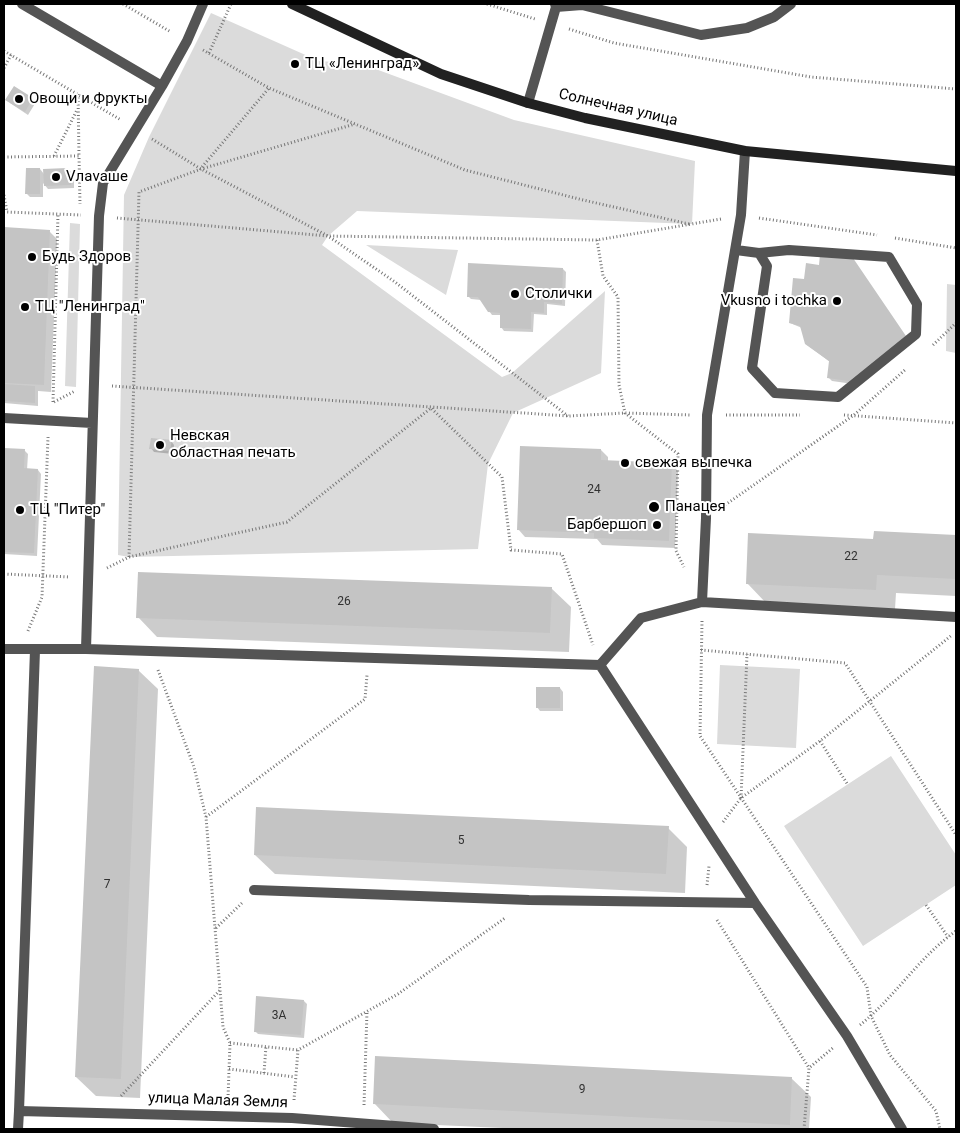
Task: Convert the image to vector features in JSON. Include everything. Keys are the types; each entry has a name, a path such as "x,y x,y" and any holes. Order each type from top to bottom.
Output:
{"street":[{"path":"22,4 162,86"},
{"path":"86,649 99,216 103,182 162,86 187,41 203,4"},
{"name":"Солнечная улица","path":"292,4 441,74 528,103 585,118 745,151 956,170"},
{"path":"528,103 556,5 582,6 701,35 747,28 774,17 791,4"},
{"path":"702,602 706,518 707,415 736,250 741,215 745,151"},
{"path":"736,250 759,254 789,250 889,258 917,304 916,334 838,398 775,393 752,368 767,266 759,254"},
{"path":"4,418 92,423"},
{"path":"600,665 641,618 702,602 956,617"},
{"path":"4,649 86,649 600,665"},
{"path":"18,1129 35,650"},
{"path":"600,665 755,903 847,1036 902,1129"},
{"path":"254,890 529,900 755,903"},
{"name":"улица Малая Земля","path":"19,1111 292,1118 434,1129"}],"path":[{"path":"123,4 269,88 465,170 583,200 692,224"},
{"path":"209,53 231,4"},
{"path":"488,4 614,43 811,76 956,89"},
{"path":"4,51 201,169 328,236 395,282 568,416"},
{"path":"4,68 11,55"},
{"path":"201,169 269,88"},
{"path":"4,195 7,212 80,215 78,94"},
{"path":"54,156 78,109"},
{"path":"129,557 132,388 139,192 201,169 355,124"},
{"path":"4,157 79,156"},
{"path":"19,650 42,597 48,420 53,402 58,214"},
{"path":"99,216 328,236 597,240 741,215 884,237"},
{"path":"893,238 956,248"},
{"path":"597,240 603,276 618,297 618,385 625,413 678,454 676,551 685,568"},
{"path":"927,350 956,323"},
{"path":"706,518 854,416 913,363"},
{"path":"53,402 85,385 568,416 625,413 684,415"},
{"path":"4,574 88,578 129,557 287,522 430,408"},
{"path":"430,408 502,478 511,550 562,554 600,665"},
{"path":"702,602 700,736 866,987 871,1016 890,1055 936,1111 940,1129"},
{"path":"804,1129 809,1068 705,902 712,836 740,798 820,741 956,632"},
{"path":"701,650 844,663 956,835"},
{"path":"152,651 194,767 206,817 222,989 223,1027 230,1042 228,1116"},
{"path":"740,798 747,654"},
{"path":"206,817 365,699 368,659"},
{"path":"820,741 848,785"},
{"path":"216,929 254,890"},
{"path":"230,1042 298,1050 398,994 529,900"},
{"path":"926,905 948,937"},
{"path":"809,1068 871,1016 902,981 956,931"},
{"path":"107,1113 141,1073 222,989"},
{"path":"364,1110 367,1011"},
{"path":"264,1073 266,1046"},
{"path":"292,1118 298,1050"},
{"path":"229,1069 296,1077"}],"shaded area":[{"path":"211,13 319,61 362,64 514,120 695,161 692,224 357,211 328,236 322,245 502,377 512,373 605,291 601,373 513,413 488,464 478,549 129,557 118,555 124,195 149,137"},
{"path":"70,223 80,224 76,387 65,386"},
{"path":"366,245 458,250 446,295"},
{"path":"947,284 956,285 956,353 946,351"},
{"path":"720,665 800,669 796,748 717,744"},
{"path":"891,756 956,855 956,885 863,946 784,826"}],"building":[{"name":"Овощи и Фрукты","path":"14,86 33,98 25,112 5,100"},
{"path":"26,168 40,168 40,194 25,194"},
{"path":"67,168 71,172 71,185 44,186 43,169"},
{"name":"ТЦ \"Ленинград\"","path":"4,227 50,230 44,385 4,383"},
{"name":"Vkusno i tochka","path":"820,254 853,258 906,336 849,381 827,378 829,361 805,344 800,326 789,323 793,278 804,279 806,263 819,265"},
{"path":"468,263 563,268 562,304 544,302 544,313 531,312 531,329 500,328 500,313 488,312 478,297 467,297"},
{"path":"4,384 35,386 35,403 4,401"},
{"name":"Невская областная печать","path":"151,438 172,440 170,451 149,449"},
{"path":"520,446 601,449 601,460 672,463 669,541 594,538 594,533 517,530"},
{"name":"ТЦ \"Питер\"","path":"4,448 25,449 24,468 38,469 34,553 4,552"},
{"path":"874,531 956,535 956,579 877,575 876,590 746,584 748,533 873,539"},
{"path":"138,572 552,587 550,633 136,618"},
{"path":"94,666 139,669 121,1079 75,1077"},
{"path":"536,687 560,687 560,708 536,708"},
{"path":"256,807 669,826 666,874 254,855"},
{"path":"256,996 304,1000 301,1035 254,1032"},
{"path":"375,1056 792,1077 790,1125 373,1104"}],"place":[{"name":"ТЦ «Ленинград»","path":"295,64"},
{"name":"Овощи и Фрукты","path":"19,99"},
{"name":"Vлаvаше","path":"56,177"},
{"name":"Будь Здоров","path":"32,257"},
{"name":"Столички","path":"515,294"},
{"name":"Vkusno i tochka","path":"837,301"},
{"name":"ТЦ \"Ленинград\"","path":"25,307"},
{"name":"Невская областная печать","path":"160,445"},
{"name":"свежая выпечка","path":"625,463"},
{"name":"Панацея","path":"654,507"},
{"name":"ТЦ \"Питер\"","path":"20,510"},
{"name":"Барбершоп","path":"657,525"}]}
